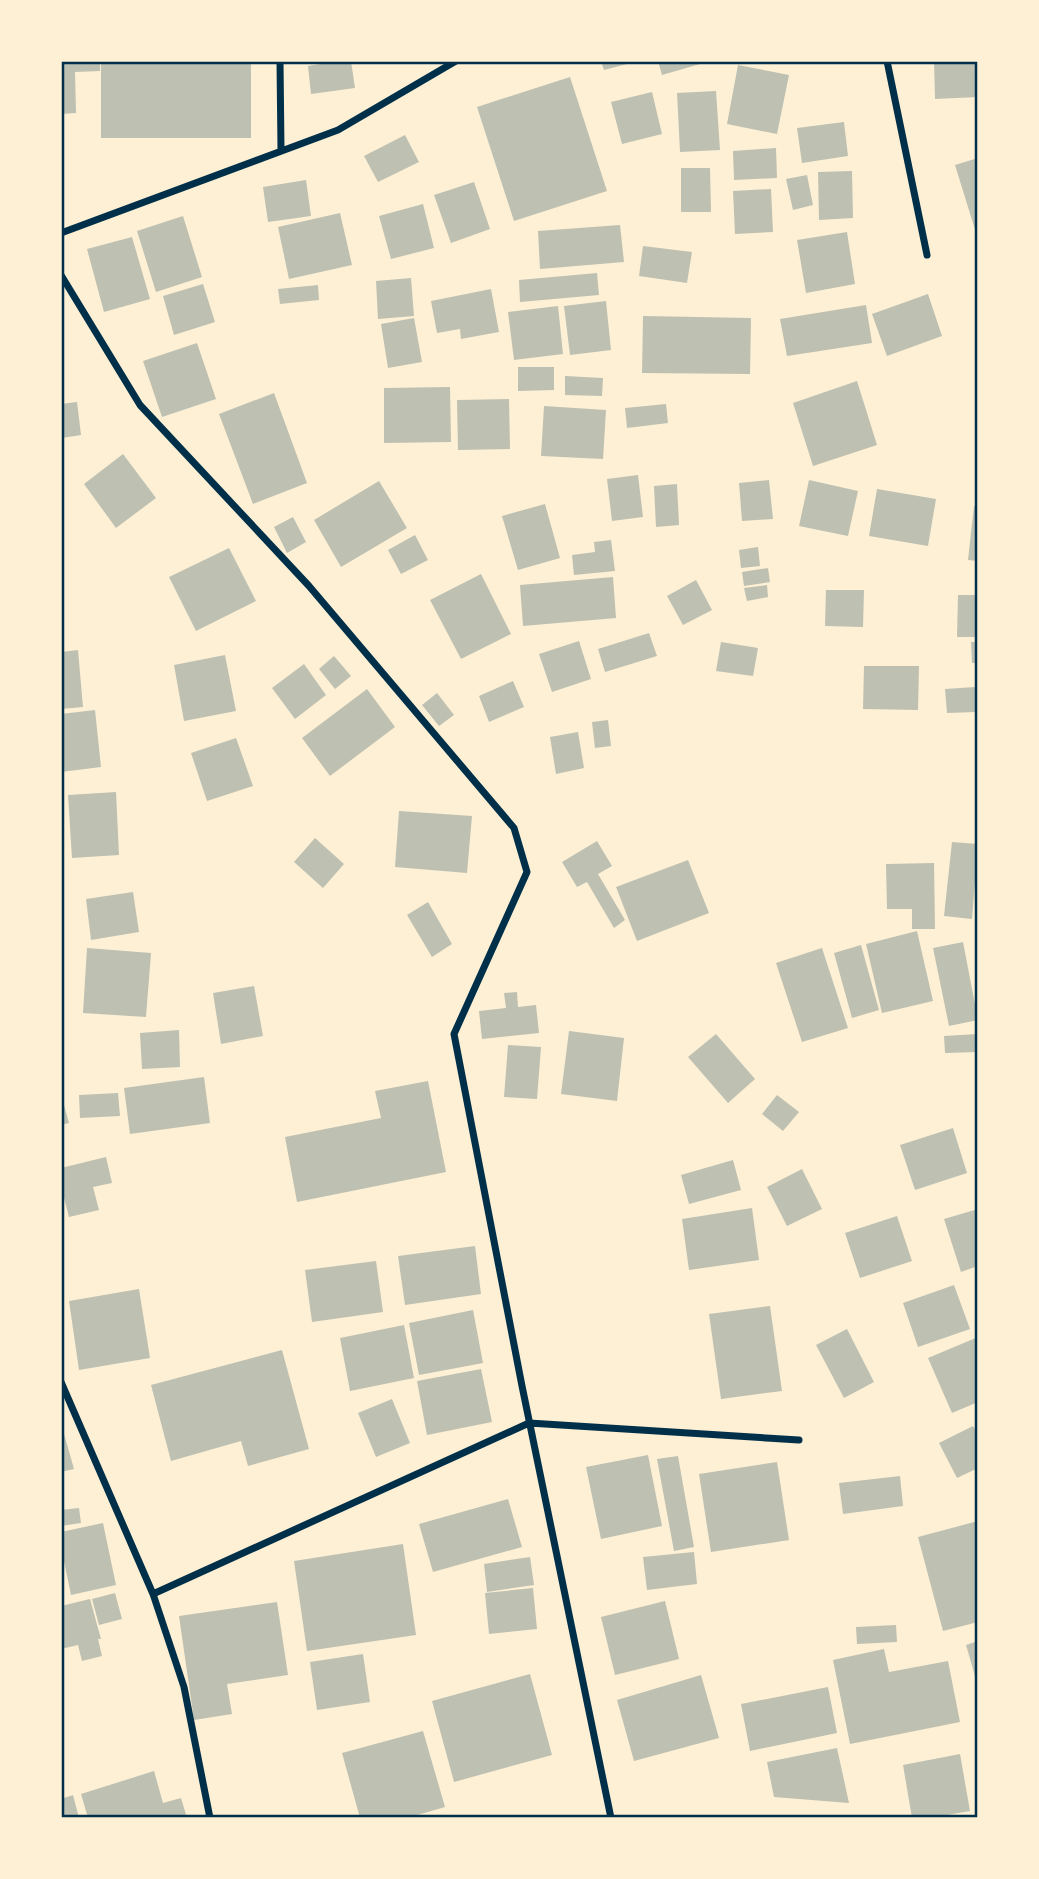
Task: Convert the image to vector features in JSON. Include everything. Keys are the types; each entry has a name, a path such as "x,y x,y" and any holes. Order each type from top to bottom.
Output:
{"street":[{"path":"280,61 281,150"},
{"path":"61,233 338,130 456,61"},
{"path":"887,61 927,255"},
{"path":"61,275 140,405 309,586 514,828 527,872 454,1034 529,1423 611,1818"},
{"path":"61,1382 153,1594 184,1687 210,1818"},
{"path":"153,1594 529,1423 799,1440"}],"building":[{"path":"61,61 100,61 100,71 75,72 76,113 61,114"},
{"path":"101,61 251,61 251,138 101,138"},
{"path":"351,61 355,88 311,94 308,66"},
{"path":"601,61 626,61 627,64 604,70"},
{"path":"658,61 707,61 707,62 662,75"},
{"path":"934,61 978,61 978,97 935,99"},
{"path":"738,65 789,75 777,134 727,124"},
{"path":"570,77 607,191 514,221 477,107"},
{"path":"716,91 720,150 680,152 677,93"},
{"path":"652,92 662,134 622,144 611,102"},
{"path":"844,122 848,156 802,163 797,128"},
{"path":"405,135 419,162 378,182 364,156"},
{"path":"776,148 777,178 734,180 733,151"},
{"path":"978,158 978,236 977,236 955,165"},
{"path":"681,168 710,168 711,212 681,212"},
{"path":"852,171 853,218 819,220 818,172"},
{"path":"807,175 813,205 793,210 786,179"},
{"path":"306,180 311,216 268,222 263,187"},
{"path":"474,182 490,229 451,243 434,195"},
{"path":"771,189 773,232 735,234 733,191"},
{"path":"423,204 434,248 391,259 379,216"},
{"path":"340,213 352,265 289,279 278,227"},
{"path":"183,216 202,277 156,292 137,231"},
{"path":"620,225 624,262 540,269 538,231"},
{"path":"847,232 855,284 806,293 797,240"},
{"path":"132,237 150,299 104,312 87,249"},
{"path":"643,246 692,252 687,283 639,276"},
{"path":"597,273 599,295 520,302 519,280"},
{"path":"411,278 414,316 378,319 376,281"},
{"path":"203,284 215,322 174,335 163,296"},
{"path":"318,285 319,300 280,304 278,289"},
{"path":"491,289 499,332 461,339 460,329 437,333 431,301"},
{"path":"928,294 942,336 887,356 872,314"},
{"path":"606,301 611,350 570,355 564,306"},
{"path":"866,305 872,343 787,356 780,319"},
{"path":"558,306 563,354 514,360 508,312"},
{"path":"643,316 751,318 750,374 642,373"},
{"path":"414,318 422,362 388,368 381,324"},
{"path":"197,343 216,399 162,417 143,361"},
{"path":"518,367 554,367 554,390 518,391"},
{"path":"565,376 603,378 602,396 565,395"},
{"path":"857,381 877,445 813,466 793,403"},
{"path":"450,387 451,442 384,443 384,388"},
{"path":"274,393 307,483 253,504 219,414"},
{"path":"509,399 510,449 458,450 457,400"},
{"path":"77,402 81,435 62,438 61,404"},
{"path":"666,404 668,423 627,428 625,408"},
{"path":"544,406 606,410 603,459 541,456"},
{"path":"123,454 156,498 116,528 84,484"},
{"path":"638,475 643,517 612,521 607,479"},
{"path":"769,480 773,519 742,521 739,483"},
{"path":"809,480 858,491 848,536 799,526"},
{"path":"379,481 407,528 341,567 314,520"},
{"path":"677,484 679,525 656,527 654,486"},
{"path":"877,489 936,499 928,546 869,536"},
{"path":"545,504 560,558 518,570 502,516"},
{"path":"974,506 978,507 978,561 968,560"},
{"path":"293,517 306,542 287,553 274,527"},
{"path":"415,535 428,560 401,574 388,550"},
{"path":"611,540 615,571 574,575 572,555 595,552 594,542"},
{"path":"758,547 760,566 741,568 739,550"},
{"path":"229,548 256,601 196,631 169,577"},
{"path":"768,568 770,582 744,586 742,572"},
{"path":"481,574 511,634 461,659 430,600"},
{"path":"613,577 616,618 523,626 520,585"},
{"path":"696,580 712,610 683,625 667,596"},
{"path":"767,585 768,597 747,601 744,588"},
{"path":"826,590 864,590 863,627 825,626"},
{"path":"958,595 978,595 978,637 957,637"},
{"path":"649,633 657,656 605,672 598,649"},
{"path":"579,641 591,679 552,692 539,654"},
{"path":"721,642 758,648 753,676 716,671"},
{"path":"971,642 978,642 978,663 972,663"},
{"path":"78,650 83,707 61,709 61,652"},
{"path":"225,655 236,711 184,721 174,665"},
{"path":"334,656 351,676 335,689 319,669"},
{"path":"304,664 326,695 295,719 272,688"},
{"path":"864,666 919,666 918,710 863,709"},
{"path":"513,681 524,707 489,722 479,696"},
{"path":"975,687 976,712 947,713 945,689"},
{"path":"367,689 395,727 330,776 302,738"},
{"path":"437,693 454,715 439,726 422,705"},
{"path":"95,710 101,767 61,772 61,714"},
{"path":"608,720 611,746 595,748 592,722"},
{"path":"578,732 584,768 556,774 550,737"},
{"path":"236,738 253,786 207,801 191,753"},
{"path":"116,792 119,855 72,858 68,795"},
{"path":"399,811 472,816 467,873 395,867"},
{"path":"315,838 344,864 323,888 294,862"},
{"path":"597,841 612,866 598,874 625,920 614,928 587,882 577,887 562,862"},
{"path":"952,842 978,844 972,919 944,916"},
{"path":"688,860 709,913 637,941 616,887"},
{"path":"934,863 935,929 912,929 912,909 887,909 886,864"},
{"path":"133,892 139,932 91,940 86,899"},
{"path":"428,902 452,944 432,957 407,915"},
{"path":"917,931 933,1001 882,1013 866,944"},
{"path":"963,942 978,1020 949,1026 933,948"},
{"path":"861,945 879,1010 852,1018 834,953"},
{"path":"87,948 151,953 146,1017 83,1013"},
{"path":"822,948 848,1028 802,1042 776,963"},
{"path":"254,986 263,1036 221,1044 213,993"},
{"path":"517,992 518,1007 536,1005 539,1033 482,1039 479,1011 506,1008 504,993"},
{"path":"179,1030 180,1067 142,1069 140,1033"},
{"path":"569,1031 624,1038 617,1101 561,1094"},
{"path":"716,1034 755,1079 728,1103 688,1057"},
{"path":"978,1034 978,1052 945,1053 944,1036"},
{"path":"508,1045 541,1047 537,1099 504,1097"},
{"path":"204,1077 210,1123 130,1134 124,1088"},
{"path":"428,1081 446,1172 297,1202 285,1137 381,1118 375,1091"},
{"path":"118,1093 120,1116 80,1118 79,1095"},
{"path":"61,1094 69,1123 61,1125"},
{"path":"777,1095 799,1112 783,1131 762,1114"},
{"path":"953,1128 967,1173 915,1190 900,1145"},
{"path":"106,1157 112,1183 93,1187 99,1210 69,1217 61,1186 61,1168"},
{"path":"733,1160 741,1190 689,1204 681,1175"},
{"path":"802,1169 822,1209 787,1226 767,1187"},
{"path":"752,1208 759,1260 689,1270 682,1219"},
{"path":"978,1209 978,1266 961,1272 944,1219"},
{"path":"897,1216 912,1261 860,1278 845,1233"},
{"path":"475,1246 481,1294 405,1305 398,1256"},
{"path":"376,1261 383,1312 312,1322 305,1270"},
{"path":"954,1285 970,1329 918,1347 903,1303"},
{"path":"139,1289 150,1358 79,1370 69,1301"},
{"path":"770,1306 782,1391 721,1399 709,1314"},
{"path":"473,1310 483,1363 419,1375 409,1323"},
{"path":"404,1325 414,1378 350,1391 340,1338"},
{"path":"847,1329 874,1382 844,1398 816,1345"},
{"path":"978,1337 978,1402 952,1413 928,1358"},
{"path":"282,1350 309,1449 248,1466 241,1441 171,1461 151,1385"},
{"path":"481,1369 492,1422 427,1435 417,1381"},
{"path":"392,1399 410,1443 376,1457 358,1413"},
{"path":"61,1423 74,1469 61,1472"},
{"path":"973,1426 978,1435 978,1468 957,1478 939,1443"},
{"path":"648,1455 662,1526 601,1539 586,1467"},
{"path":"678,1456 694,1547 674,1551 657,1459"},
{"path":"777,1462 789,1540 711,1552 699,1474"},
{"path":"900,1476 903,1506 843,1514 839,1483"},
{"path":"508,1499 522,1547 433,1572 419,1524"},
{"path":"79,1508 81,1523 61,1526 61,1510"},
{"path":"978,1521 978,1622 943,1631 918,1537"},
{"path":"103,1523 116,1585 71,1595 61,1547 61,1532"},
{"path":"403,1544 416,1635 307,1651 294,1561"},
{"path":"694,1552 697,1584 647,1590 643,1557"},
{"path":"530,1557 534,1585 487,1592 484,1564"},
{"path":"533,1588 537,1629 489,1634 485,1593"},
{"path":"115,1593 122,1619 99,1625 92,1599"},
{"path":"90,1599 101,1639 98,1639 102,1656 82,1661 78,1645 61,1649 61,1606"},
{"path":"665,1601 679,1659 615,1675 601,1617"},
{"path":"277,1602 288,1675 227,1684 232,1714 194,1720 179,1616"},
{"path":"896,1625 897,1642 857,1644 856,1627"},
{"path":"978,1641 978,1675 975,1676 966,1645"},
{"path":"884,1649 889,1672 948,1661 960,1722 850,1744 833,1660"},
{"path":"363,1654 370,1702 317,1710 310,1662"},
{"path":"530,1674 552,1755 454,1782 432,1701"},
{"path":"701,1675 719,1738 634,1761 617,1700"},
{"path":"828,1687 837,1733 750,1751 741,1704"},
{"path":"423,1731 445,1807 407,1818 360,1818 342,1753"},
{"path":"837,1748 849,1803 774,1797 767,1762"},
{"path":"960,1754 970,1811 930,1818 912,1818 903,1765"},
{"path":"154,1771 163,1803 181,1798 187,1818 88,1818 81,1794"},
{"path":"73,1795 79,1818 61,1818 61,1799"}]}
